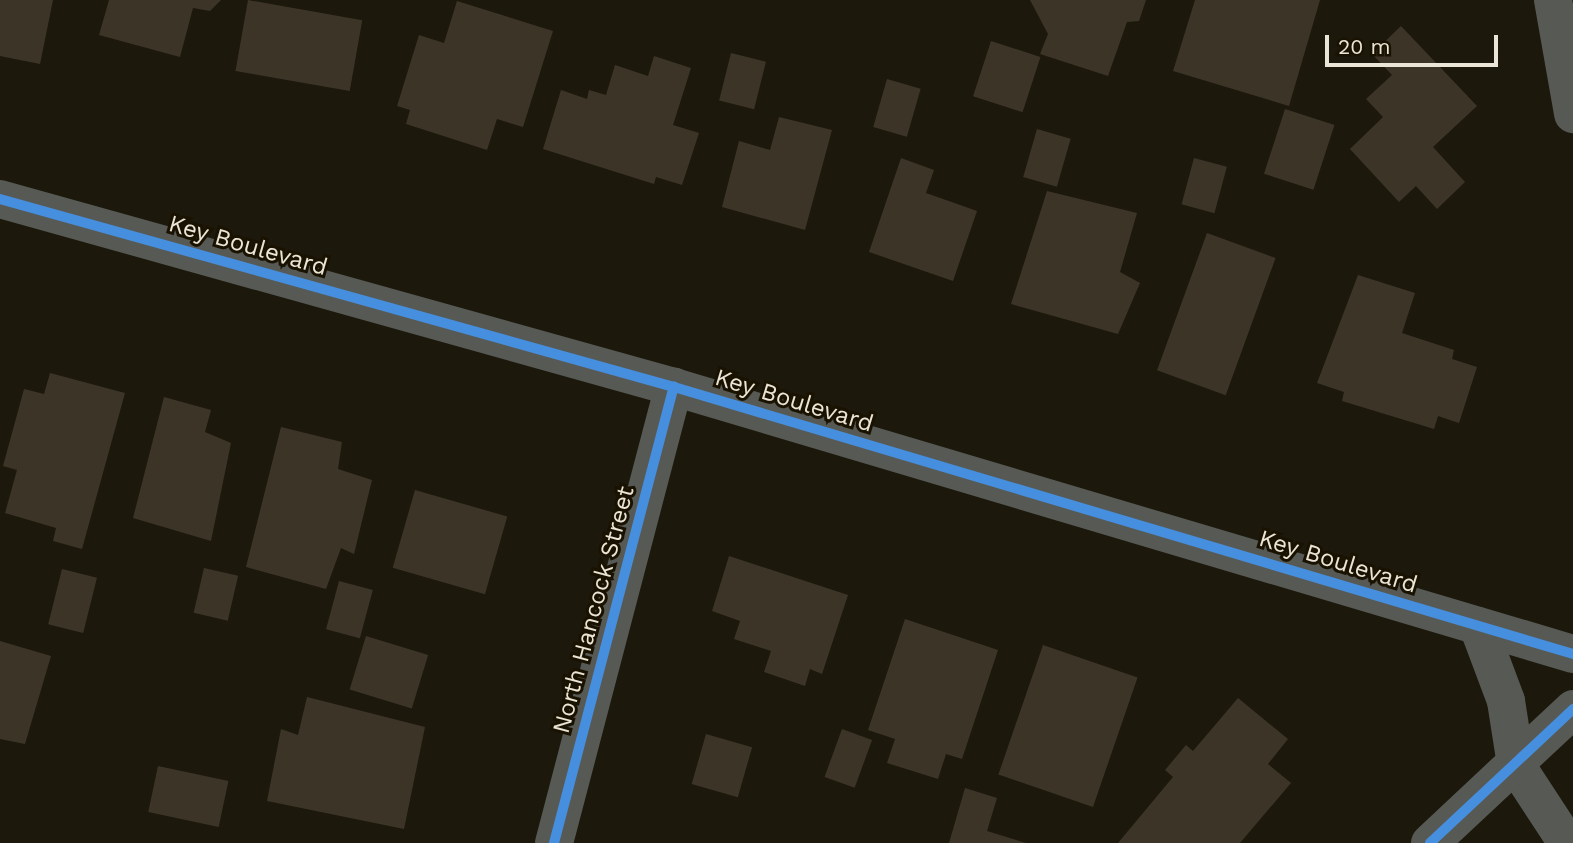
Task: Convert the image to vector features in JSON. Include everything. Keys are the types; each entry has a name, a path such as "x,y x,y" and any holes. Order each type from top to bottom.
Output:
{"street":[{"path":"1553,0 1573,114"},
{"name":"Key Boulevard","path":"0,198 674,387 1573,654"},
{"name":"North Hancock Street","path":"554,843 674,387"},
{"path":"1478,626 1506,701 1516,765 1567,843"},
{"path":"1430,843 1573,709"}],"building":[{"path":"0,0 53,0 40,64 0,56"},
{"path":"109,0 221,0 210,11 193,8 180,57 99,35"},
{"path":"248,0 362,20 350,91 235,71"},
{"path":"1030,0 1146,0 1139,21 1127,22 1108,76 1040,54 1048,34"},
{"path":"1195,0 1320,0 1289,106 1173,71"},
{"path":"457,1 553,31 523,127 497,119 487,150 406,124 410,110 397,106 419,35 444,43"},
{"path":"1401,26 1477,106 1433,147 1465,182 1437,209 1416,186 1399,202 1350,149 1383,117 1366,99 1392,75 1372,54"},
{"path":"991,41 1040,57 1023,112 973,96"},
{"path":"731,53 766,62 754,109 719,101"},
{"path":"654,56 691,68 673,125 699,133 682,185 656,177 654,184 543,149 561,90 587,99 589,90 606,95 615,65 648,76"},
{"path":"887,79 921,89 907,137 873,127"},
{"path":"1285,109 1334,125 1313,190 1264,174"},
{"path":"779,117 832,130 805,230 722,207 739,141 770,150"},
{"path":"1037,129 1071,139 1057,187 1023,177"},
{"path":"901,158 934,170 926,193 977,211 953,281 869,252"},
{"path":"1194,158 1227,167 1214,213 1182,204"},
{"path":"1047,191 1137,213 1120,272 1140,283 1118,334 1011,304"},
{"path":"1207,233 1276,258 1226,395 1157,370"},
{"path":"1358,275 1415,293 1402,333 1454,350 1452,359 1477,367 1459,423 1438,416 1434,429 1342,401 1344,392 1317,383"},
{"path":"50,373 125,393 82,549 53,541 56,528 5,513 17,470 3,466 24,389 44,394"},
{"path":"164,397 211,410 205,432 231,443 211,541 133,518"},
{"path":"281,427 342,442 338,469 372,480 354,554 341,548 326,589 246,567"},
{"path":"415,490 507,516 485,594 393,568"},
{"path":"729,556 848,595 822,674 810,669 805,686 764,672 771,651 734,639 740,621 712,611"},
{"path":"204,568 238,576 228,621 194,613"},
{"path":"62,569 97,578 83,633 48,624"},
{"path":"339,581 373,590 360,638 326,629"},
{"path":"905,619 998,650 962,759 946,754 938,779 887,763 895,739 868,730"},
{"path":"366,636 428,655 412,709 350,690"},
{"path":"0,641 51,656 25,744 0,739"},
{"path":"1043,645 1138,678 1093,807 998,775"},
{"path":"307,697 425,727 404,829 267,801 281,729 298,735"},
{"path":"1238,698 1288,739 1268,764 1291,783 1240,843 1118,843 1173,777 1165,770 1186,745 1193,751"},
{"path":"842,729 872,740 855,788 825,777"},
{"path":"706,734 752,747 738,797 692,784"},
{"path":"158,766 228,781 219,827 148,812"},
{"path":"965,788 997,798 987,831 1026,843 949,843"}],"cycle path":[{"path":"0,199 674,387 1573,654"},
{"path":"554,843 674,387"},
{"path":"1430,843 1573,709"}]}
